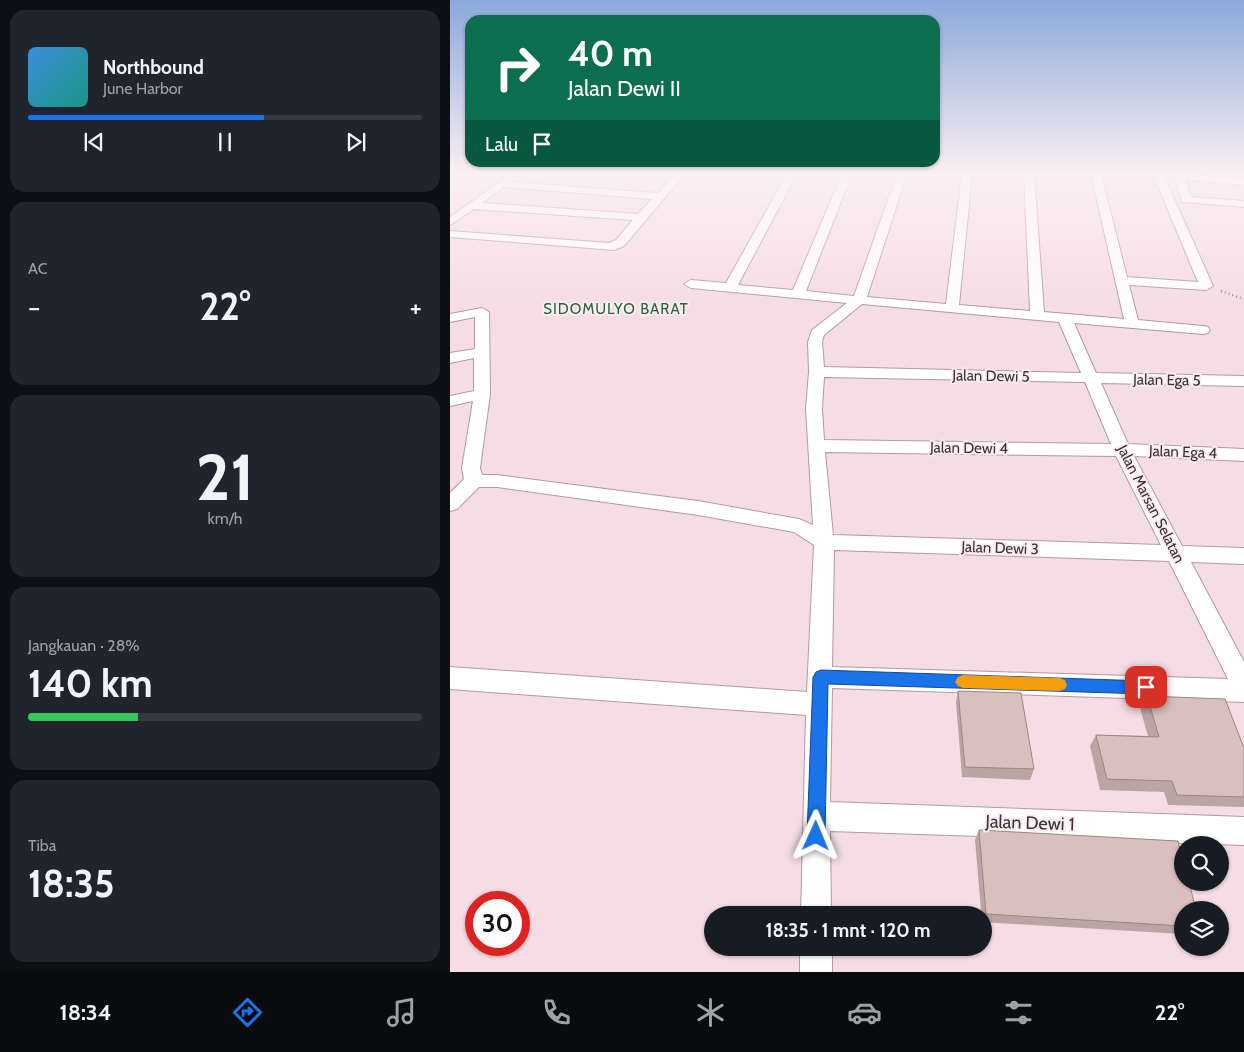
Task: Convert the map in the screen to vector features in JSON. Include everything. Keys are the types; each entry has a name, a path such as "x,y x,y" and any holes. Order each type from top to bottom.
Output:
{"street":[{"path":"450,234 610,247 620,243 640,219"},
{"path":"730,288 767,219"},
{"path":"798,295 829,219"},
{"path":"816,906 816,816 824,542 814,409 817,372 815,342 818,332 858,300 886,219"},
{"path":"952,309 961,219"},
{"path":"1032,219 1038,316"},
{"path":"1107,219 1132,324"},
{"path":"1123,281 1206,286 1177,219"},
{"path":"691,284 952,309 1203,330"},
{"path":"450,318 482,312 482,394 471,468 474,481"},
{"name":"Jalan Marsan Selatan","path":"1065,319 1122,450 1244,686"},
{"path":"450,358 482,352"},
{"path":"817,372 893,374"},
{"name":"Jalan Dewi 5","path":"893,374 1090,379"},
{"name":"Jalan Ega 5","path":"1090,379 1244,381"},
{"path":"450,401 482,394"},
{"name":"Jalan Dewi 4","path":"816,446 1122,450"},
{"name":"Jalan Ega 4","path":"1122,450 1244,455"},
{"path":"450,504 474,481 497,481 698,508 781,522 799,526 824,542"},
{"name":"Jalan Dewi 3","path":"824,542 1244,556"},
{"path":"821,677 1244,690"},
{"path":"450,678 819,704"},
{"name":"Jalan Dewi 1","path":"816,816 1244,831"},
{"path":"816,956 816,972"}],"path":[{"path":"1206,286 1244,299"}],"building":[{"path":"958,691 1021,693 1034,769 965,767"},
{"path":"1147,696 1225,699 1244,748 1244,797 1177,795 1172,781 1107,779 1096,735 1159,737"},
{"path":"979,830 1174,841 1174,891 1191,891 1194,901 1174,901 1174,926 992,914 992,906 985,906"}],"slow traffic":[{"path":"963,682 1060,685"}],"district":[{"name":"SIDOMULYO BARAT","path":"616,309"}],"route":[{"path":"816,836 821,677 1146,687"}]}
